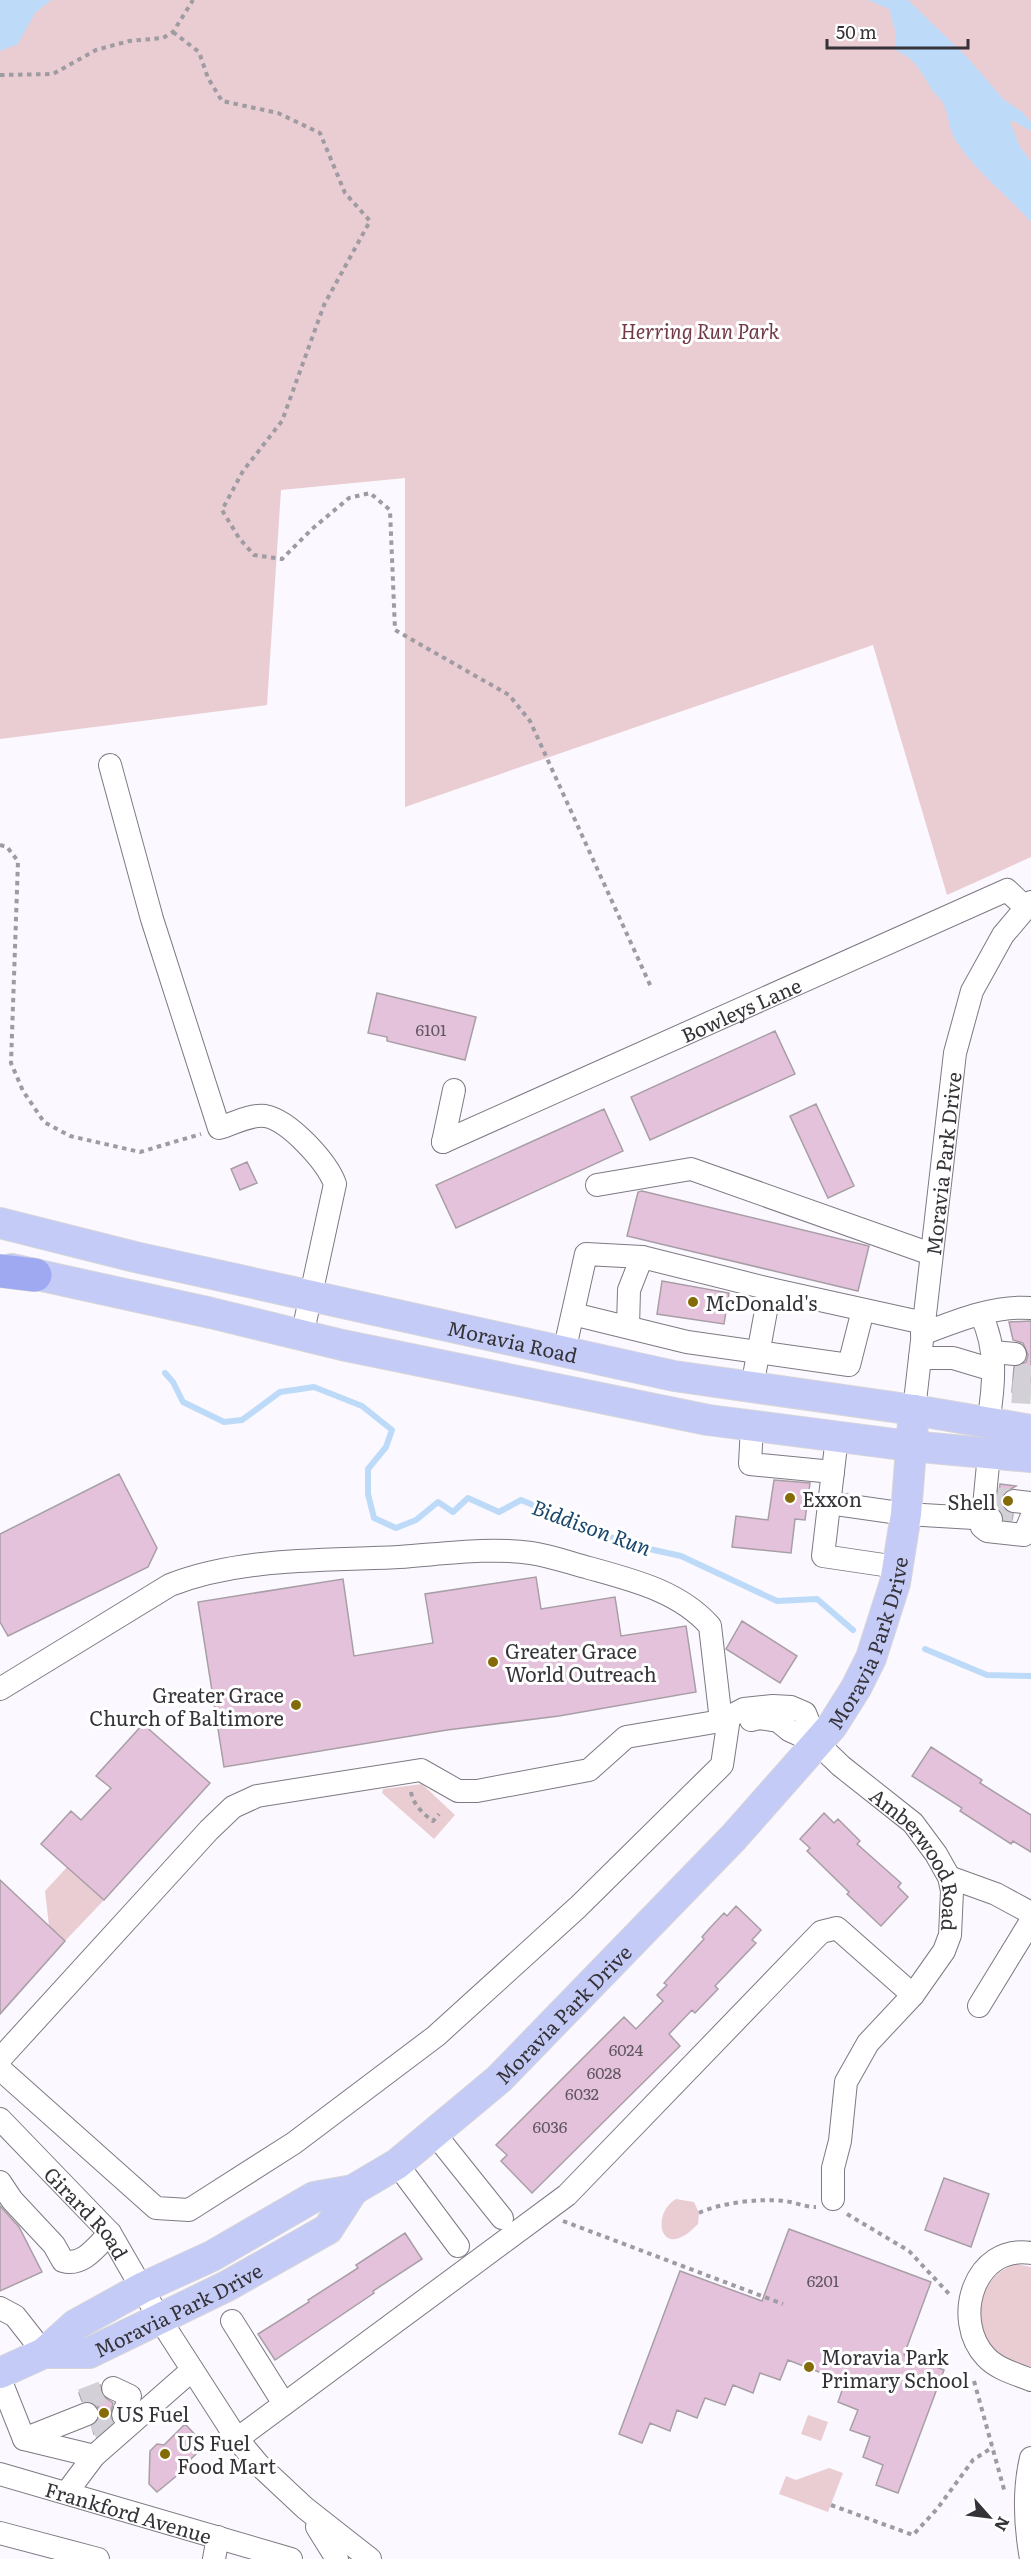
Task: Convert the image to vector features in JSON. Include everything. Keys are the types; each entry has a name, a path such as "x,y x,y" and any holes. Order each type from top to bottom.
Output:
{"highway":[{"path":"0,1271 35,1275"}],"main road":[{"name":"Moravia Road","path":"0,1223 135,1257 674,1376 914,1410 1031,1430"},
{"name":"Moravia Road","path":"0,1267 535,1387 708,1420 910,1446 1031,1457"},
{"name":"Moravia Park Drive","path":"0,2373 44,2353 75,2325 142,2288 212,2256 314,2197 353,2190 397,2164 499,2079 734,1837 838,1716 871,1658 895,1583 906,1514 914,1410"},
{"name":"Moravia Park Drive","path":"44,2353 89,2353 227,2286 328,2229 353,2190"}],"street":[{"path":"110,765 152,919 219,1128 254,1116 265,1116 278,1120 324,1162 335,1184 302,1336"},
{"name":"Bowleys Lane","path":"453,1090 443,1142 1007,890 1028,905"},
{"name":"Moravia Park Drive","path":"914,1410 955,1053 972,992 1003,935 1028,905"},
{"path":"597,1185 691,1169 931,1254"},
{"path":"564,1352 586,1254 642,1257 863,1310 923,1329 1011,1306 1031,1308"},
{"path":"628,1327 629,1290 642,1257"},
{"path":"752,1387 770,1289"},
{"path":"573,1314 687,1342 849,1365 863,1310"},
{"path":"981,1315 1002,1372 988,1423"},
{"path":"920,1358 953,1358 1002,1372"},
{"path":"752,1426 750,1464 833,1472"},
{"path":"837,1437 823,1556 897,1567"},
{"path":"829,1503 906,1514 1008,1511 989,1454"},
{"path":"0,1689 170,1585 198,1574 247,1565 494,1551 545,1556 622,1577 659,1590 700,1615 710,1626 725,1719 722,1765 572,1912 436,2036 294,2143 189,2210 156,2208 1,2070 209,1830 233,1807 257,1796 421,1770 458,1791 477,1791 590,1770 626,1737 725,1719 744,1709 791,1707 805,1713 817,1743"},
{"name":"Amberwood Road","path":"817,1743 841,1766 913,1823 931,1846 949,1877 952,1891 952,1918 948,1943 938,1962 913,1995 868,2043 846,2082 840,2141 833,2168 833,2203"},
{"path":"949,1877 996,1894 1031,1913"},
{"path":"979,2006 1031,1921"},
{"path":"237,2439 567,2195 821,1932 837,1928 913,1995"},
{"name":"Girard Road","path":"0,2119 110,2233 159,2318 237,2439 258,2464 305,2508"},
{"path":"434,2133 502,2218"},
{"path":"397,2164 458,2246"},
{"path":"0,2182 12,2200 54,2245 63,2261 74,2263 86,2257 110,2233"},
{"path":"1031,2253 1019,2251 1005,2254 977,2278 971,2292 969,2319 975,2342 986,2358 997,2366 1031,2380"},
{"path":"0,2308 15,2316 44,2353"},
{"path":"232,2321 284,2404"},
{"path":"67,2492 94,2456 192,2370"},
{"path":"0,2379 24,2439"},
{"path":"121,2400 150,2406"},
{"path":"24,2439 82,2416"},
{"path":"24,2439 94,2456"},
{"path":"1031,2458 1025,2500 1026,2528 1031,2559"},
{"name":"Frankford Avenue","path":"0,2474 67,2492 216,2548 291,2559"},
{"path":"305,2508 337,2559"},
{"path":"305,2508 370,2559"},
{"path":"0,2533 98,2559"}],"path":[{"path":"0,75 53,74 96,50 129,41 163,38 173,32 193,0"},
{"path":"173,32 199,52 208,78 222,101 278,113 320,133 345,193 370,220 324,305 282,421 243,471 222,510 239,538 254,555 282,559 312,529 349,498 370,493 390,510 395,630 509,695 530,721 651,987"},
{"path":"0,845 7,848 18,861 11,1063 23,1091 44,1122 70,1136 140,1152 219,1128"},
{"path":"424,1814 433,1821 439,1814"},
{"path":"699,2213 715,2205 784,2201 804,2207 833,2203 909,2251 951,2296"},
{"path":"543,2213 783,2304"},
{"path":"974,2381 1005,2496"},
{"path":"831,2505 913,2535 937,2509 973,2460 993,2447"}],"green space":[{"name":"Herring Run Park","path":"0,0 1031,0 1031,857 947,895 873,645 405,807 405,478 281,490 267,705 0,739"},
{"path":"422,1784 455,1815 434,1839 382,1793 383,1789"},
{"path":"67,1867 104,1900 65,1941 49,1926 45,1891"},
{"path":"676,2199 694,2202 699,2213 698,2224 685,2235 675,2239 667,2238 663,2232 663,2215"},
{"path":"1017,2264 1031,2267 1031,2367 998,2354 988,2345 982,2334 981,2305 987,2287 999,2273"},
{"path":"808,2415 828,2422 821,2441 801,2434"},
{"path":"829,2468 843,2473 828,2512 779,2494 786,2476 796,2480"}],"water":[{"path":"0,0 51,0 35,13 18,44 0,51"},
{"path":"868,0 908,0 966,56 1004,100 1021,111 1031,122 1031,131 1013,121 1010,122 1020,147 1031,161 1031,222 964,153 950,128 943,102 917,66 908,57 895,50 896,34 889,9"}],"building":[{"path":"377,993 476,1017 465,1060 387,1041 387,1037 368,1033"},
{"path":"775,1031 795,1074 650,1140 631,1097"},
{"path":"816,1104 854,1186 828,1198 790,1116"},
{"path":"604,1109 623,1151 456,1228 436,1185"},
{"path":"247,1162 257,1183 240,1190 231,1169"},
{"path":"642,1191 869,1246 858,1291 627,1236 638,1192"},
{"name":"McDonald's","path":"662,1281 729,1293 724,1324 657,1314"},
{"path":"1031,1321 1031,1393 1012,1392 1014,1367 1026,1362 1028,1355 1023,1343 1013,1340 1009,1322"},
{"path":"119,1474 157,1548 148,1567 8,1636 0,1622 0,1534"},
{"path":"774,1480 810,1483 805,1520 795,1519 791,1553 732,1547 736,1516 768,1520"},
{"path":"1000,1484 1016,1486 1004,1493 1001,1500 1006,1511 1013,1514 1012,1520 1004,1519 1003,1512 997,1507"},
{"path":"536,1577 541,1609 615,1597 621,1636 686,1626 696,1692 559,1716 447,1730 224,1767 198,1602 343,1579 354,1656 433,1643 425,1594"},
{"path":"742,1621 797,1656 780,1683 726,1649"},
{"path":"143,1724 210,1783 104,1900 41,1844 71,1811 81,1820 111,1788 96,1776"},
{"path":"931,1747 982,1780 980,1783 1031,1815 1031,1852 1013,1841 1011,1844 960,1811 962,1808 912,1776"},
{"path":"824,1813 834,1823 838,1819 860,1841 857,1844 901,1883 898,1887 908,1897 881,1926 847,1894 849,1892 807,1851 810,1848 800,1839"},
{"path":"0,1880 65,1941 0,2014"},
{"path":"736,1906 761,1930 752,1940 756,1943 715,1986 718,1989 695,2013 692,2010 669,2034 680,2046 532,2193 501,2161 507,2155 496,2145 624,2017 636,2029 663,2001 657,1995 667,1985 664,1983 704,1939 702,1937 708,1930 724,1913 727,1916"},
{"path":"944,2178 989,2194 971,2247 925,2230"},
{"path":"0,2206 19,2227 42,2272 0,2291"},
{"path":"789,2229 931,2282 904,2355 944,2370 898,2493 876,2485 883,2465 863,2457 870,2437 850,2430 858,2410 838,2402 845,2382 788,2360 780,2380 760,2373 753,2393 733,2385 725,2405 705,2398 697,2418 677,2410 670,2431 650,2423 642,2443 619,2434 680,2271 762,2301"},
{"path":"405,2233 422,2259 275,2360 258,2334 309,2302 308,2300 358,2268 356,2265"},
{"path":"100,2385 102,2395 113,2403 110,2417 112,2422 102,2431 94,2434 92,2427 98,2422 100,2410 95,2403 82,2401 79,2393"},
{"path":"185,2424 205,2445 185,2465 185,2469 157,2492 149,2484 150,2451 157,2444 164,2445"}],"waterway":[{"name":"Biddison Run","path":"165,1373 173,1382 183,1402 224,1422 242,1420 280,1392 314,1387 362,1406 392,1430 386,1447 368,1469 368,1494 374,1518 396,1528 416,1520 438,1502 453,1512 468,1498 499,1512 521,1500 627,1544 681,1556 777,1601 817,1599 853,1630"},
{"name":"Biddison Run","path":"925,1649 987,1675 1031,1676"}],"tunnel":[{"path":"1014,1374 1031,1376"},
{"path":"1012,1392 1031,1393"},
{"path":"993,1498 1014,1501"},
{"path":"991,1519 1012,1521"},
{"path":"82,2400 113,2388"},
{"path":"92,2429 123,2415"}],"place":[{"name":"McDonald's","path":"693,1302"},
{"name":"Exxon","path":"790,1498"},
{"name":"Shell","path":"1008,1501"},
{"name":"Greater Grace World Outreach","path":"493,1662"},
{"name":"Greater Grace Church of Baltimore","path":"296,1705"},
{"name":"Moravia Park Primary School","path":"809,2367"},
{"name":"US Fuel","path":"104,2413"},
{"name":"US Fuel Food Mart","path":"165,2454"}]}
